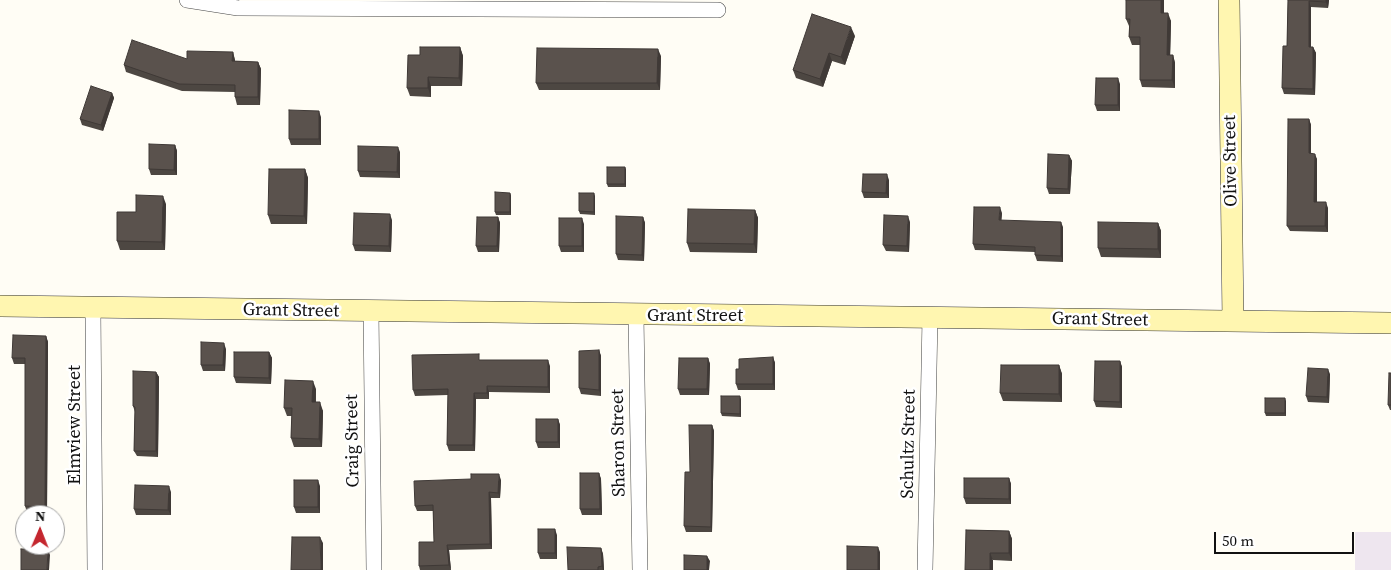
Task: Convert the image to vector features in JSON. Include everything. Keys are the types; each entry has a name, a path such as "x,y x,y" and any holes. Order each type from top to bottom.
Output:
{"street":[{"path":"187,0 238,8 718,10"},
{"name":"Olive Street","path":"1229,0 1233,321"},
{"name":"Grant Street","path":"0,306 93,309 636,316 1391,323"},
{"name":"Elmview Street","path":"93,309 95,570"},
{"name":"Craig Street","path":"370,312 374,570"},
{"name":"Sharon Street","path":"636,316 640,570"},
{"name":"Schultz Street","path":"925,570 930,318"}],"shaded area":[{"path":"1355,532 1391,532 1391,570 1355,570"}],"building":[{"path":"1126,0 1161,0 1161,13 1168,13 1167,55 1173,55 1172,80 1140,80 1140,37 1129,37 1130,19 1126,19"},
{"path":"1288,0 1326,0 1326,2 1309,1 1309,47 1313,47 1313,89 1282,88 1283,46 1287,46"},
{"path":"812,14 851,27 841,57 829,53 820,79 793,70"},
{"path":"132,40 187,59 187,51 233,52 232,61 258,62 258,97 235,97 235,85 179,84 124,65"},
{"path":"420,47 460,47 459,78 428,77 428,88 407,88 408,55 420,55"},
{"path":"537,48 658,49 657,83 536,83"},
{"path":"1096,78 1118,78 1118,105 1095,105"},
{"path":"91,86 112,93 101,125 80,119"},
{"path":"289,110 319,111 319,139 289,139"},
{"path":"1288,119 1309,119 1309,153 1315,154 1314,202 1326,202 1325,226 1287,226"},
{"path":"149,144 175,145 174,170 149,169"},
{"path":"358,146 398,147 397,172 358,171"},
{"path":"1048,154 1069,155 1068,189 1047,188"},
{"path":"607,167 625,167 625,184 607,184"},
{"path":"269,169 305,169 304,216 268,215"},
{"path":"863,174 887,174 886,193 862,192"},
{"path":"495,192 510,193 510,212 495,212"},
{"path":"579,193 594,193 594,212 579,211"},
{"path":"136,195 163,196 162,242 117,241 117,212 136,212"},
{"path":"974,207 1000,207 999,220 1061,222 1061,256 1035,255 1035,247 973,244"},
{"path":"688,209 755,210 754,244 687,243"},
{"path":"354,213 390,214 389,246 353,245"},
{"path":"884,215 908,216 907,246 883,245"},
{"path":"616,216 643,217 642,255 616,254"},
{"path":"477,217 498,217 497,246 476,246"},
{"path":"559,218 582,218 582,246 559,246"},
{"path":"1098,222 1158,223 1158,249 1098,248"},
{"path":"13,335 46,336 45,505 25,505 25,358 12,358"},
{"path":"201,342 224,343 223,365 201,365"},
{"path":"599,350 599,390 579,388 579,351"},
{"path":"234,352 269,352 269,378 234,377"},
{"path":"479,354 479,360 548,360 548,387 487,386 487,393 474,393 473,445 447,445 448,389 413,390 412,355"},
{"path":"773,357 773,384 736,384 736,369 739,369 739,359"},
{"path":"679,358 708,358 707,389 678,389"},
{"path":"1095,361 1120,361 1120,402 1094,401"},
{"path":"1001,365 1059,365 1059,394 1000,393"},
{"path":"1308,368 1328,369 1327,397 1306,396"},
{"path":"133,371 156,372 156,451 134,451 135,407 133,406"},
{"path":"1389,373 1391,373 1391,405 1388,405"},
{"path":"285,380 313,381 312,402 320,402 319,439 291,438 292,408 284,408"},
{"path":"721,396 740,396 740,414 721,413"},
{"path":"1265,398 1285,398 1285,413 1265,413"},
{"path":"536,419 558,419 558,442 536,442"},
{"path":"689,425 712,425 711,527 684,526 685,472 690,472"},
{"path":"580,473 599,473 600,509 580,509"},
{"path":"471,474 499,474 498,493 489,492 490,544 447,545 449,565 419,566 419,542 434,542 433,505 415,506 414,481 471,479"},
{"path":"964,478 1009,478 1009,499 964,498"},
{"path":"294,480 318,480 318,507 294,507"},
{"path":"135,485 169,486 168,510 134,509"},
{"path":"538,529 555,529 555,553 538,553"},
{"path":"966,530 1009,531 1009,553 990,553 990,570 965,570"},
{"path":"292,537 320,537 321,570 291,570"},
{"path":"847,546 878,547 878,570 847,570"},
{"path":"567,547 601,548 602,566 598,567 598,570 568,570"},
{"path":"21,555 48,555 47,570 21,570"},
{"path":"684,555 707,556 707,570 684,570"}]}
